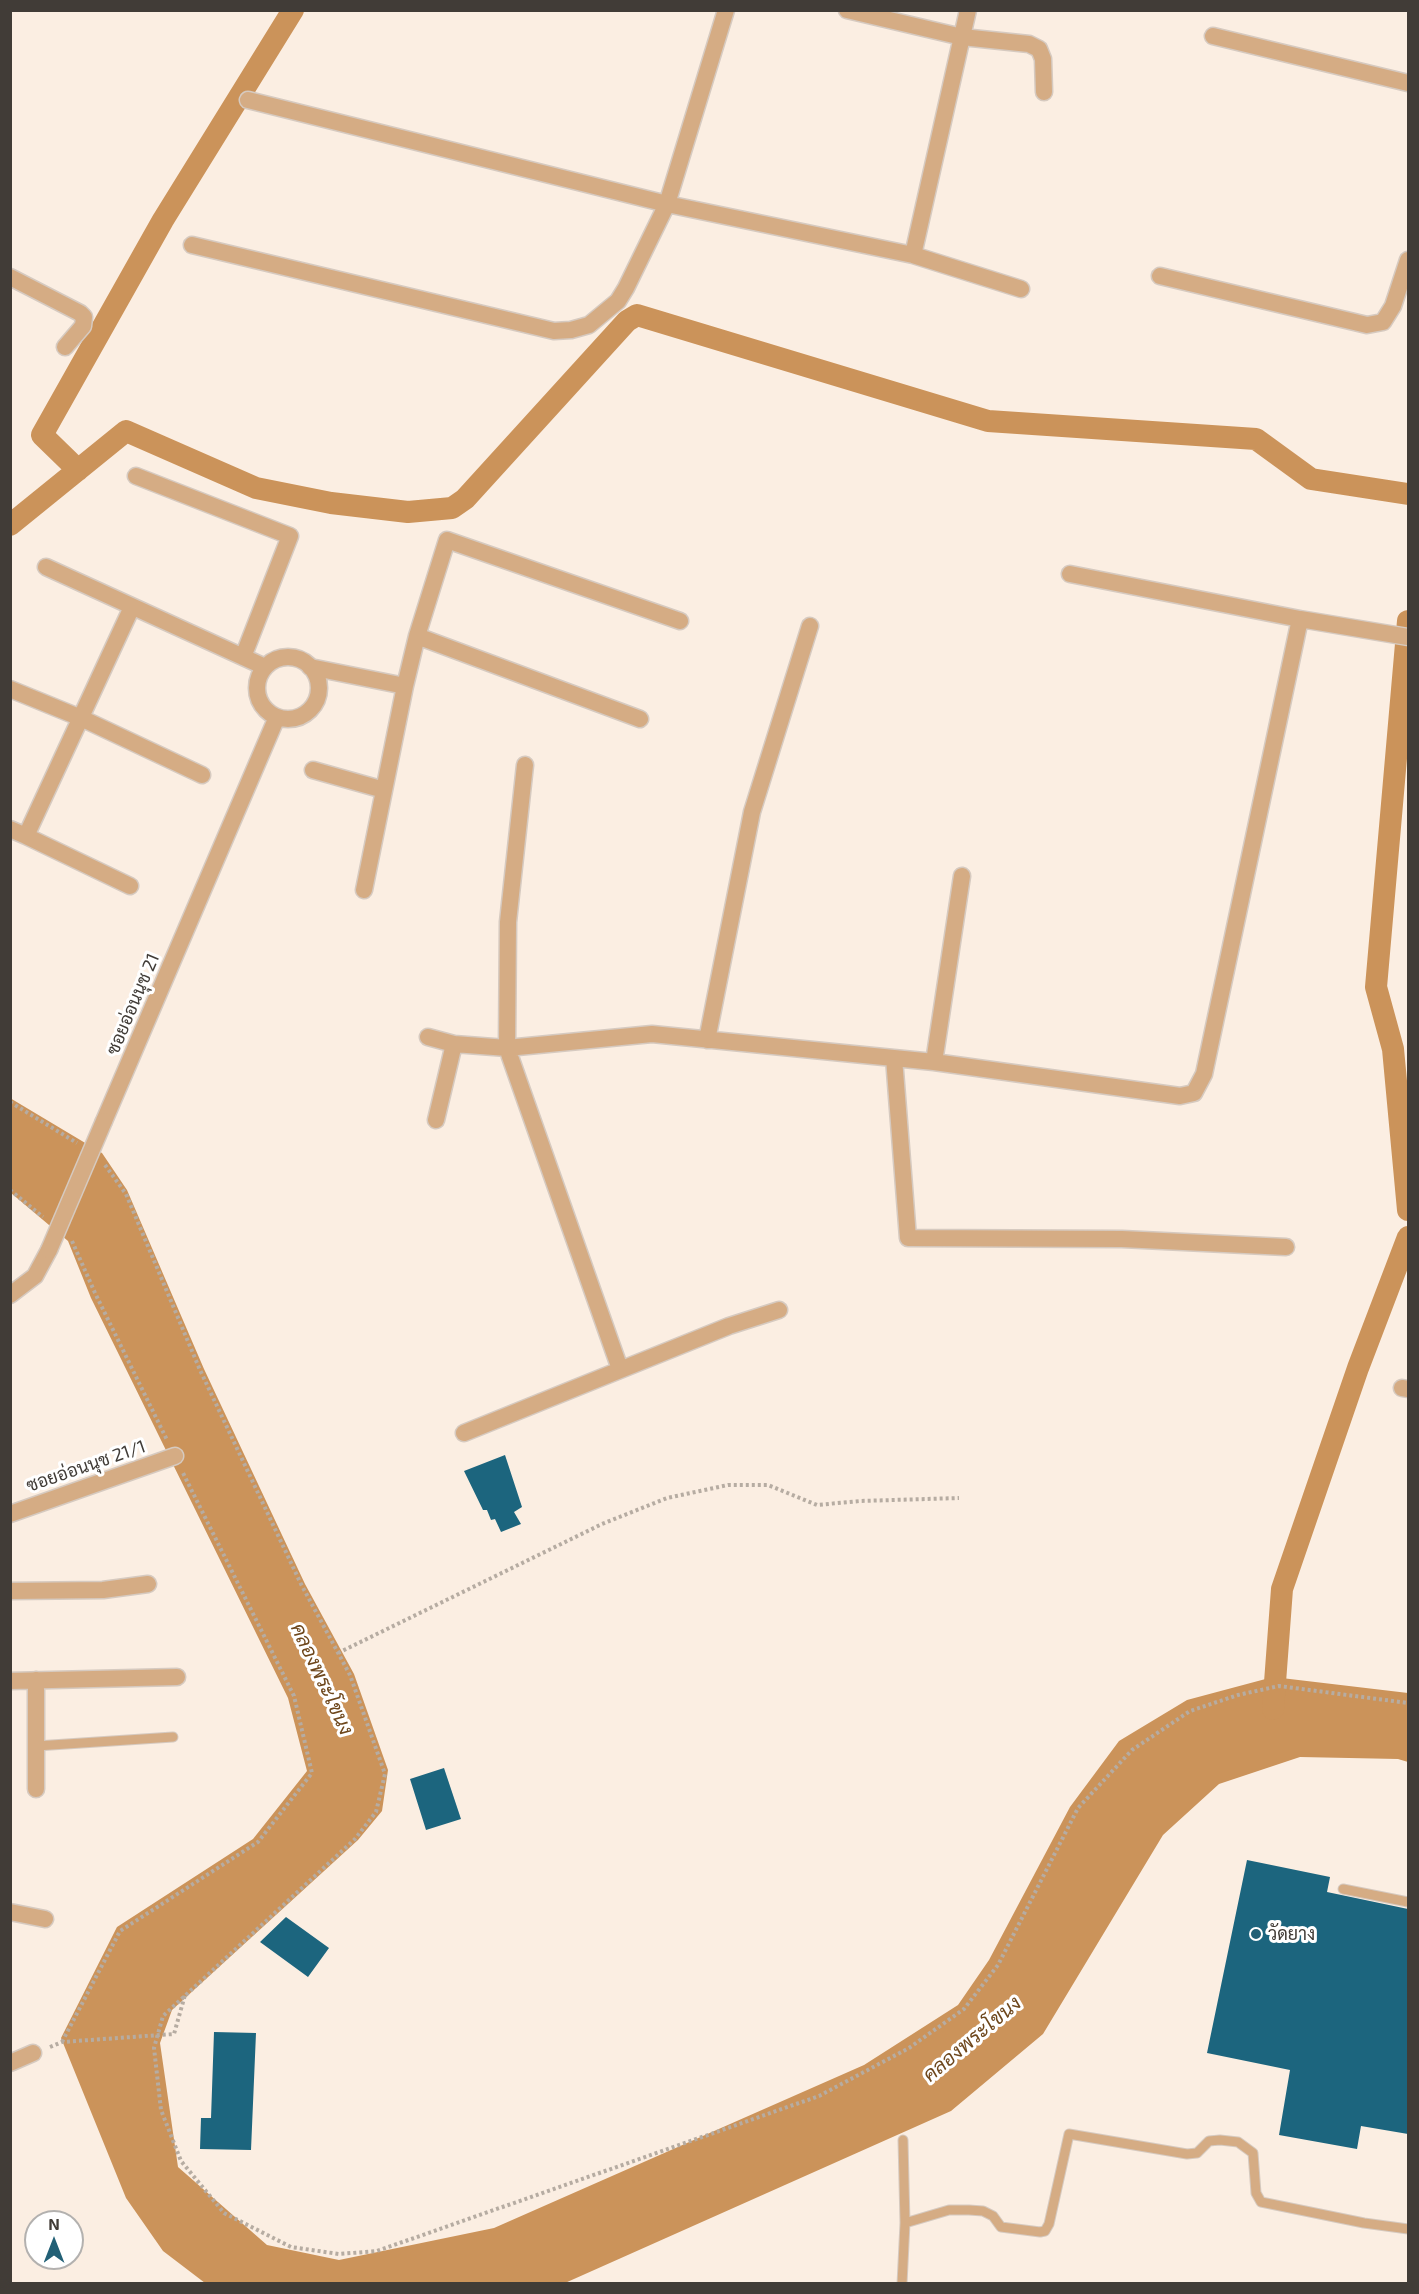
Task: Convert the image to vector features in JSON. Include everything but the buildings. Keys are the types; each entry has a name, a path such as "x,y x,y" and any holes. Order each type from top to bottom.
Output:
{"street":[{"path":"192,245 554,331 571,330 589,325 618,301 667,204 726,10"},
{"path":"847,10 962,37 1029,44 1039,49 1043,59 1044,92"},
{"path":"913,255 968,10"},
{"path":"1213,36 1408,83"},
{"path":"248,100 667,204 913,255 1021,290"},
{"path":"1160,276 1367,325 1383,322 1393,306 1408,260"},
{"path":"10,277 84,317 85,323 65,347"},
{"path":"136,476 290,536 243,657"},
{"path":"364,890 405,686 417,636 447,540 680,621"},
{"path":"46,567 265,667"},
{"path":"1070,573 1300,619 1408,637"},
{"path":"130,885 18,833 81,718 132,607"},
{"path":"428,1037 454,1044 507,1048 652,1034 934,1062 1180,1096 1190,1095 1197,1090 1206,1062 1300,619"},
{"path":"706,1040 752,812 810,626"},
{"path":"417,636 640,719"},
{"path":"291,657 302,660 316,675 318,695 314,705 306,713 287,719 268,712 257,695 256,685 265,667 272,661 291,657"},
{"path":"310,667 405,686"},
{"path":"10,688 81,718 202,775"},
{"name":"ซอยอ่อนนุช 21","path":"10,1295 35,1276 49,1250 277,717"},
{"path":"525,765 508,922 507,1048 620,1369"},
{"path":"313,770 384,790"},
{"path":"934,1062 962,876"},
{"path":"436,1119 454,1044"},
{"path":"894,1058 908,1238 1122,1239 1286,1247"},
{"path":"464,1433 729,1326 779,1310"},
{"name":"ซอยอ่อนนุช 21/1","path":"10,1514 175,1456"},
{"path":"10,1591 103,1590 148,1584"},
{"path":"10,1680 177,1677"},
{"path":"36,1680 36,1790"},
{"path":"10,1912 45,1919"},
{"path":"10,2062 33,2054"}],"lane":[{"path":"36,1746 173,1737"},
{"path":"1343,1889 1408,1902"},
{"path":"905,2223 949,2210 969,2210 983,2211 993,2216 1001,2227 1045,2231 1069,2134 1187,2154 1197,2153 1209,2141 1238,2142 1252,2153 1256,2193 1261,2202 1364,2223 1408,2229"},
{"path":"902,2283 905,2223 903,2140"}],"path":[{"path":"10,1102 82,1146"},
{"path":"99,1156 126,1194 200,1370 301,1584 350,1674 385,1774 376,1812 355,1839 163,2016 154,2048 161,2110 181,2161 224,2213 291,2247 339,2254 376,2251 819,2096 909,2048 964,2009 998,1965 1078,1808 1132,1750 1190,1711 1238,1695 1278,1686 1408,1703"},
{"path":"10,1190 45,1218"},
{"path":"72,1240 95,1293 294,1696 312,1773 258,1842 120,1931 62,2042 174,2034 186,1994"},
{"path":"338,1653 602,1524 667,1498 728,1485 768,1485 817,1505 860,1501 959,1498"}],"water":[{"name":"คลองพระโขนง","path":"10,1098 102,1153 127,1190 204,1369 305,1584 354,1674 388,1770 382,1811 358,1840 172,2010 160,2043 178,2167 267,2245 339,2260 494,2228 864,2065 958,2005 989,1960 1070,1807 1119,1741 1187,1700 1273,1677 1408,1693 1408,1762 1398,1759 1300,1757 1219,1784 1163,1835 1043,2034 951,2111 565,2283 205,2283 163,2251 126,2198 61,2038 117,1927 253,1839 307,1771 288,1698 91,1298 68,1241 11,1193"}],"waterway":[{"path":"78,470 42,435 163,220 293,10"},
{"path":"10,525 126,431 256,488 331,503 408,512 452,508 465,499 627,321 637,315 988,421 1256,439 1311,479 1408,494"},
{"path":"1408,621 1376,987 1393,1049 1408,1210"},
{"path":"1273,1709 1282,1589 1358,1368 1408,1237"}],"place":[{"name":"วัดยาง","path":"1256,1934"}]}
